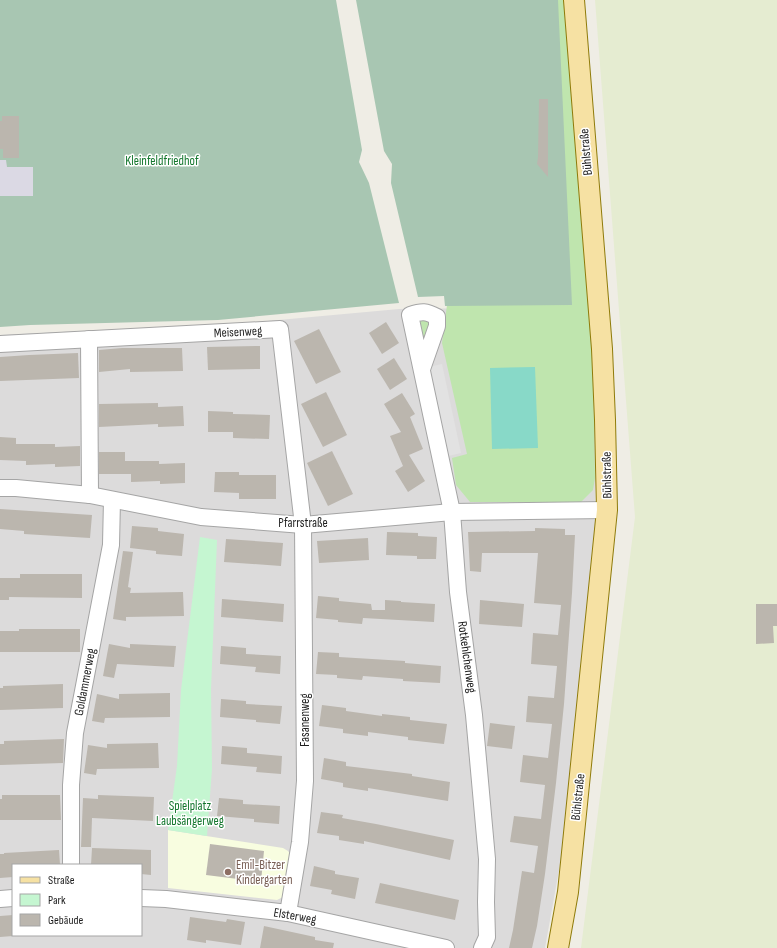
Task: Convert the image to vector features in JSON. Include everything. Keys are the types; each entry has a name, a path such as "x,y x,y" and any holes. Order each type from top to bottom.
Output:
{"main road":[{"name":"Bühlstraße","path":"558,948 568,892 608,510 602,349 574,0"}],"street":[{"name":"Rotkehlchenweg","path":"422,369 437,326 436,317 430,313 409,311 452,512 458,592 474,715 487,859 487,937 482,948"},
{"name":"Meisenweg","path":"0,344 280,329 303,525"},
{"path":"89,339 90,495"},
{"name":"Pfarrstraße","path":"0,488 16,488 90,495 201,517 303,525 452,512 608,510"},
{"name":"Goldammerweg","path":"71,864 71,785 76,733 111,545 112,500"},
{"name":"Fasanenweg","path":"288,913 300,842 305,782 303,525"},
{"path":"0,898 12,898"},
{"name":"Elsterweg","path":"142,898 166,899 288,913 446,948"}],"shaded area":[{"path":"595,0 777,0 777,948 581,948 635,517"},
{"path":"0,160 6,160 7,167 33,167 33,196 0,196"},
{"path":"593,307 596,368 595,542 566,831 545,948 0,948 0,335 246,323 399,309"},
{"path":"442,364 461,453 448,456 429,367"},
{"path":"535,367 538,448 492,449 490,368"},
{"name":"Emil-Bitzer Kindergarten","path":"168,830 283,848 291,855 283,897 277,900 168,888"}],"green space":[{"name":"Kleinfeldfriedhof","path":"0,0 336,0 362,150 359,162 369,183 399,303 218,320 0,327"},
{"path":"356,0 558,0 572,305 445,306 444,296 418,297 391,183 392,164 384,151"},
{"path":"558,0 566,0 583,213 593,367 595,478 593,490 581,502 470,502 456,485 452,458 467,454 442,343 447,305"},
{"path":"420,319 431,321 424,342 419,321"},
{"name":"Spielplatz Laubsängerweg","path":"200,537 217,540 211,689 212,769 207,836 168,830 177,766 181,690"}],"building":[{"path":"539,99 548,99 548,177 537,164"},
{"path":"2,116 19,116 19,158 3,158 3,149 0,149 0,121 2,121"},
{"path":"386,322 399,343 382,354 369,333"},
{"path":"319,329 341,372 316,384 294,341"},
{"path":"260,346 260,369 208,370 207,347"},
{"path":"122,348 182,348 183,371 130,372 130,369 99,372 99,350"},
{"path":"78,353 79,378 0,381 0,357"},
{"path":"394,358 407,379 390,390 377,369"},
{"path":"326,392 347,435 323,447 301,404"},
{"path":"402,393 415,414 410,417 423,449 409,455 425,481 408,492 395,471 403,466 390,436 401,432 384,404"},
{"path":"158,403 158,407 183,406 184,426 158,427 158,424 99,427 99,404"},
{"path":"208,411 233,412 233,414 270,415 269,439 233,438 233,432 208,432"},
{"path":"0,437 16,438 16,444 55,444 55,447 80,446 80,466 55,467 55,464 26,465 26,461 0,460"},
{"path":"332,451 353,494 328,506 307,463"},
{"path":"99,452 125,452 125,461 159,461 159,464 185,463 185,483 160,484 160,481 131,482 131,474 99,474"},
{"path":"215,472 239,472 239,475 276,475 276,499 239,499 239,493 214,492"},
{"path":"0,509 92,515 90,538 24,534 24,531 0,529"},
{"path":"132,526 158,528 158,531 184,534 182,556 156,554 156,551 130,548"},
{"path":"535,528 565,529 565,535 575,535 572,593 564,704 556,783 537,926 532,948 509,948 522,871 534,873 538,846 510,842 514,816 541,819 545,785 520,782 523,755 548,758 552,724 526,722 528,696 554,698 557,666 531,664 533,633 558,635 561,605 534,603 538,553 482,553 481,572 470,571 468,532 535,531"},
{"path":"387,532 418,533 418,536 437,537 436,559 417,559 417,556 386,555"},
{"path":"368,538 369,560 319,563 317,541"},
{"path":"226,539 283,543 281,566 224,562"},
{"path":"123,551 133,552 128,587 131,588 130,593 183,592 184,616 126,617 126,621 113,619"},
{"path":"20,574 82,574 82,598 9,597 9,600 0,600 0,578 20,578"},
{"path":"318,596 339,598 339,601 371,604 372,610 385,610 385,600 435,604 434,622 363,618 362,624 316,618"},
{"path":"222,599 284,604 283,622 221,617"},
{"path":"480,600 524,604 522,627 479,624"},
{"path":"756,604 777,604 777,626 773,626 774,643 756,644"},
{"path":"19,629 80,629 80,652 0,652 0,631 19,631"},
{"path":"109,644 130,648 130,644 176,646 174,667 117,664 114,678 103,676"},
{"path":"221,646 246,648 246,654 281,656 280,674 255,672 256,667 220,664"},
{"path":"318,652 339,653 339,657 405,661 405,663 441,666 440,683 403,681 403,679 363,676 362,680 337,678 337,675 316,674"},
{"path":"63,684 63,708 0,710 0,688 3,688 3,686"},
{"path":"170,693 170,717 105,718 104,723 92,721 97,694 119,699 119,694"},
{"path":"221,699 246,701 246,704 282,706 280,724 220,717"},
{"path":"322,705 346,708 346,711 382,716 382,714 410,717 410,720 447,724 444,744 408,740 408,737 368,732 368,736 343,733 343,729 319,726"},
{"path":"490,723 515,726 512,749 487,746"},
{"path":"64,739 63,763 0,765 0,744 4,744 4,741"},
{"path":"158,743 159,768 97,769 96,775 84,773 88,745 107,748 107,744"},
{"path":"222,746 247,748 247,753 282,756 281,774 256,772 257,767 221,764"},
{"path":"324,758 346,762 346,766 412,774 412,776 450,782 448,801 368,788 368,791 343,787 343,783 321,779"},
{"path":"2,795 60,795 61,820 0,820 0,799 2,799"},
{"path":"98,795 154,797 153,821 92,818 91,847 81,847 83,798 98,799"},
{"path":"219,798 243,800 243,804 280,806 279,824 254,822 254,819 217,816"},
{"path":"321,812 343,815 342,818 454,840 450,860 364,841 364,844 339,840 339,836 317,833"},
{"name":"Emil-Bitzer Kindergarten","path":"210,844 264,851 261,882 206,875"},
{"path":"92,848 151,850 151,875 142,874 142,864 91,864"},
{"path":"59,850 60,864 12,864 12,877 0,878 0,854"},
{"path":"314,866 335,871 335,874 359,878 355,899 331,894 332,890 310,886"},
{"path":"380,883 459,900 455,920 375,903"},
{"path":"12,915 13,936 0,937 0,916"},
{"path":"190,917 226,922 227,919 245,922 241,945 206,940 206,943 187,940"},
{"path":"264,926 315,937 315,940 334,943 333,948 260,948"}],"place":[{"name":"Emil-Bitzer Kindergarten","path":"228,872"}]}
